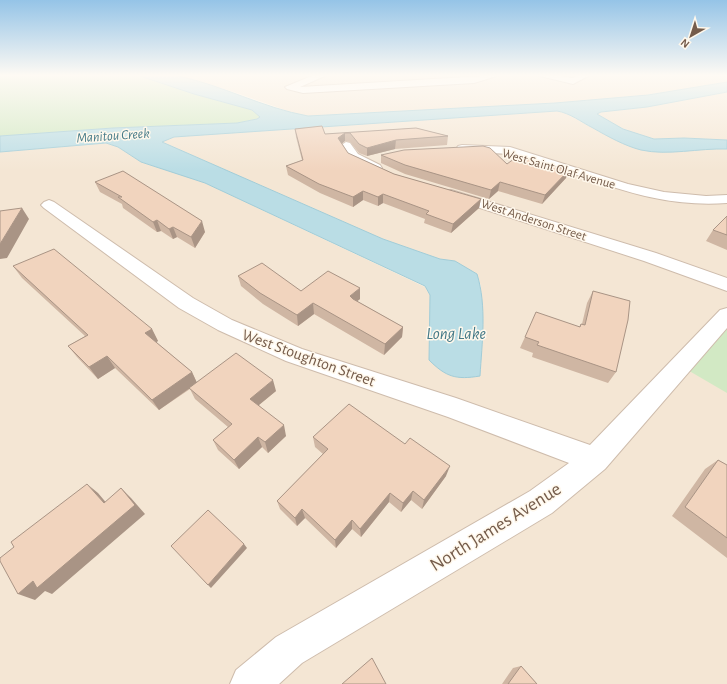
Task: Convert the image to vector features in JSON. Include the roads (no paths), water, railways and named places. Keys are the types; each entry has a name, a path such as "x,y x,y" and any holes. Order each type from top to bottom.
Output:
{"street":[{"path":"346,146 350,155 373,161 388,174"},
{"name":"West Saint Olaf Avenue","path":"446,150 484,148 510,151 639,192 695,201 727,199"},
{"name":"West Anderson Street","path":"435,189 560,227 727,285"},
{"name":"West Stoughton Street","path":"49,205 186,303 225,325 294,355 456,409 595,460"},
{"name":"North James Avenue","path":"250,684 289,650 541,502 595,460 727,315"}],"water":[{"name":"Long Lake","path":"241,107 272,107 308,116 481,107 647,107 601,112 597,114 623,129 654,139 684,138 727,140 727,149 673,152 651,152 641,150 622,143 571,116 557,111 174,137 162,142 383,239 440,259 455,261 477,274 483,312 483,338 480,376 464,378 446,374 429,360 430,295 425,286 205,183 141,162 118,147 106,143 0,152 0,136 113,128 237,123 260,117 252,110"}],"water label":[{"name":"Manitou Creek","path":"113,135"}]}
